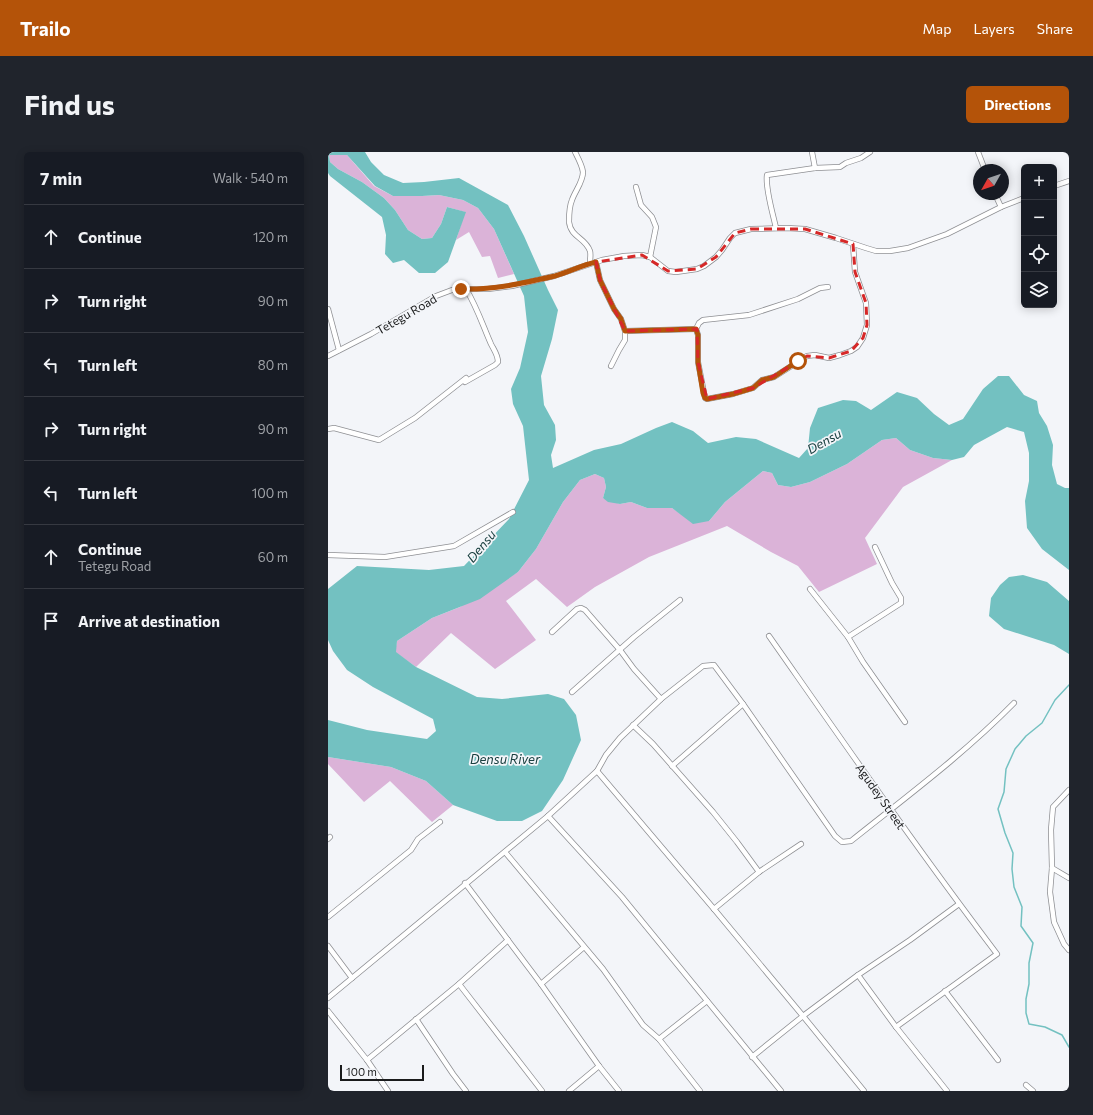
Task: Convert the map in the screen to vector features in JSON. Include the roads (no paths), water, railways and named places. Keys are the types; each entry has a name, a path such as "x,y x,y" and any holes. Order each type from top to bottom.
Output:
{"street":[{"path":"575,152 583,172 582,180 569,208 570,223 572,231 586,244 590,252 590,263"},
{"path":"812,152 816,168"},
{"path":"776,228 766,180 767,175 816,168 840,167 846,163 861,158 870,152"},
{"path":"978,152 983,164"},
{"path":"1057,185 1069,181"},
{"path":"636,187 641,205 652,217 656,227 650,257 668,271 676,272 697,269 716,257 730,238 735,234 751,229 776,228 806,230 828,235 876,251 890,251 908,248 947,234 1001,207 1021,199"},
{"path":"998,200 1001,207"},
{"path":"828,287 820,288 802,297 749,315 703,320 699,323 696,329 698,335 698,362 705,398 707,399 733,394 753,388 762,380 774,377 807,356 815,355 829,358 851,351 857,346 863,338 867,325 866,303 855,272 853,244"},
{"name":"Tetegu Road","path":"328,356 372,334 436,296 452,290 488,289 512,286 554,276 590,263 614,257 642,255 650,257"},
{"path":"596,262 600,280 614,309 621,319 625,331 625,340 618,350 611,366"},
{"path":"328,429 334,428 379,440 415,418 466,380 498,362 498,358 471,296 466,289"},
{"path":"328,309 339,350"},
{"path":"625,331 696,329"},
{"path":"328,555 385,557 454,546 513,512"},
{"path":"848,637 901,603 901,598 892,583 875,547"},
{"path":"810,589 848,637 866,667 905,722"},
{"path":"572,692 634,637 680,600"},
{"path":"552,632 577,609 581,608 585,610 661,699"},
{"name":"Agudey Street","path":"769,636 890,809 997,954 945,991"},
{"path":"328,998 465,883 548,816 597,771 606,755 633,725 661,699 703,666 714,665 835,836 842,842 850,841 964,750 1014,703"},
{"path":"672,766 743,704"},
{"path":"633,725 653,744 672,766 737,842 759,872"},
{"path":"597,771 714,909 864,1091"},
{"path":"1069,790 1053,807 1050,892 1054,922 1064,944 1069,950"},
{"path":"548,816 622,897 781,1091"},
{"path":"328,917 411,850 418,839 440,822"},
{"path":"714,909 759,872 800,844"},
{"path":"505,852 603,969 643,1025 659,1039 700,1091"},
{"path":"1052,868 1069,878"},
{"path":"465,883 542,984 599,1066 619,1091"},
{"path":"752,1057 803,1016 858,975 910,940 959,904"},
{"path":"367,1060 459,984 508,940"},
{"path":"328,946 352,978"},
{"path":"542,984 584,947"},
{"path":"858,975 896,1028 947,1091"},
{"path":"459,984 542,1091"},
{"path":"896,1028 945,991 998,1060"},
{"path":"659,1039 707,1001"},
{"path":"328,1011 367,1060 388,1091"},
{"path":"416,1019 466,1091"},
{"path":"569,1091 599,1066"},
{"path":"1026,1085 1033,1091"}],"water":[{"path":"328,152 365,152 371,162 384,175 403,183 459,178 508,205 558,310 552,339 541,376 544,405 555,425 556,440 551,455 553,468 594,450 621,444 672,422 693,431 708,443 736,437 756,439 799,458 808,448 810,428 818,408 843,400 856,401 871,410 897,392 917,398 934,414 949,425 963,419 983,389 998,376 1009,376 1024,395 1037,401 1039,413 1047,426 1053,445 1052,465 1057,484 1065,488 1069,488 1069,570 1042,549 1027,528 1025,501 1029,481 1029,453 1024,432 1007,427 974,445 964,457 952,460 933,458 910,450 896,438 882,440 847,464 810,482 791,487 778,485 772,473 763,471 725,502 709,521 693,524 672,508 647,508 631,502 620,504 608,502 603,498 606,487 604,478 595,474 580,480 563,502 536,549 518,572 480,599 432,618 397,641 396,652 416,667 477,697 502,699 548,694 564,699 576,715 581,740 563,780 542,811 522,821 497,821 453,805 426,781 391,767 328,757 328,720 367,730 427,739 436,731 433,719 373,687 347,670 333,651 328,640 328,589 357,566 429,570 464,566 509,519 529,480 523,426 513,404 511,389 520,368 528,332 524,296 494,229 478,208 463,200 439,195 393,196 375,186 347,155 329,155 330,162 338,169 362,182 384,198 395,210 408,230 422,239 432,238 441,224 447,207 466,212 448,262 435,273 419,273 404,260 393,263 385,254 386,235 382,217 330,176 328,173"},
{"path":"1023,575 1047,582 1069,601 1069,654 1054,645 1004,629 989,616 991,598 1000,585 1009,577"}],"waterway":[{"path":"1069,685 1055,700 1042,723 1026,736 1015,749 1006,769 1004,792 998,809 1013,853 1012,869 1014,887 1022,907 1021,926 1033,943 1029,963 1029,984 1026,999 1026,1013 1029,1024 1045,1027 1062,1035 1069,1047"}],"water label":[{"name":"Densu","path":"824,441"},
{"name":"Densu","path":"481,546"},
{"name":"Densu River","path":"505,759"}]}
